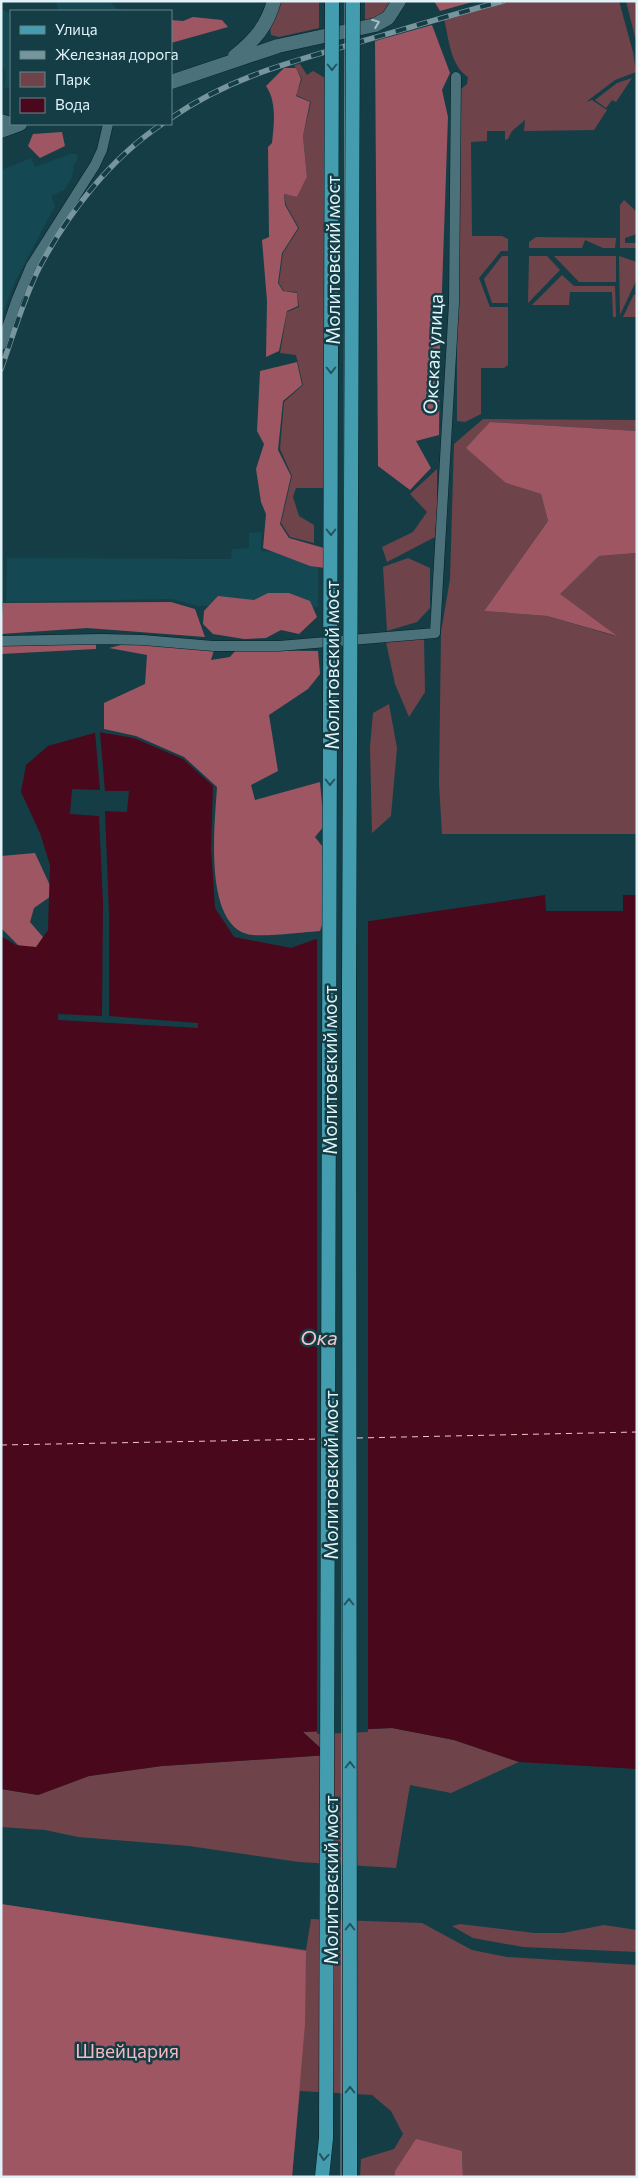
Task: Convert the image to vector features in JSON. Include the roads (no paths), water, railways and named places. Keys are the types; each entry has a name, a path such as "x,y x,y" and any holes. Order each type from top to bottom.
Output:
{"main road":[{"name":"Молитовский мост","path":"322,2177 326,2138 332,1"},
{"name":"Молитовский мост","path":"350,2177 349,989 353,1"}],"street":[{"path":"229,61 256,40 263,30 274,1"},
{"path":"172,82 278,46 375,25 388,18 399,1"},
{"path":"263,30 268,40 278,46"},
{"name":"Окская улица","path":"1,641 101,639 143,640 213,646 279,646 435,633 454,303 456,77"},
{"path":"1,131 17,125"},
{"path":"1,345 31,266 95,165 102,150 108,125"}],"water":[{"name":"Ока","path":"98,732 134,738 183,759 213,786 211,848 215,908 234,937 291,948 363,922 545,895 546,911 623,911 623,895 637,895 637,1769 519,1762 454,1740 392,1728 303,1732 328,1755 162,1766 89,1776 38,1795 1,1789 1,936 16,945 36,947 48,930 50,865 40,833 21,792 26,765 48,746"}],"tram line":[{"path":"341,2177 345,1"}],"railway":[{"path":"172,117 213,93 256,74 503,1"},
{"path":"1,369 33,280 63,227 108,170 143,138 161,125"}],"park label":[{"name":"Швейцария","path":"127,2051"}]}
